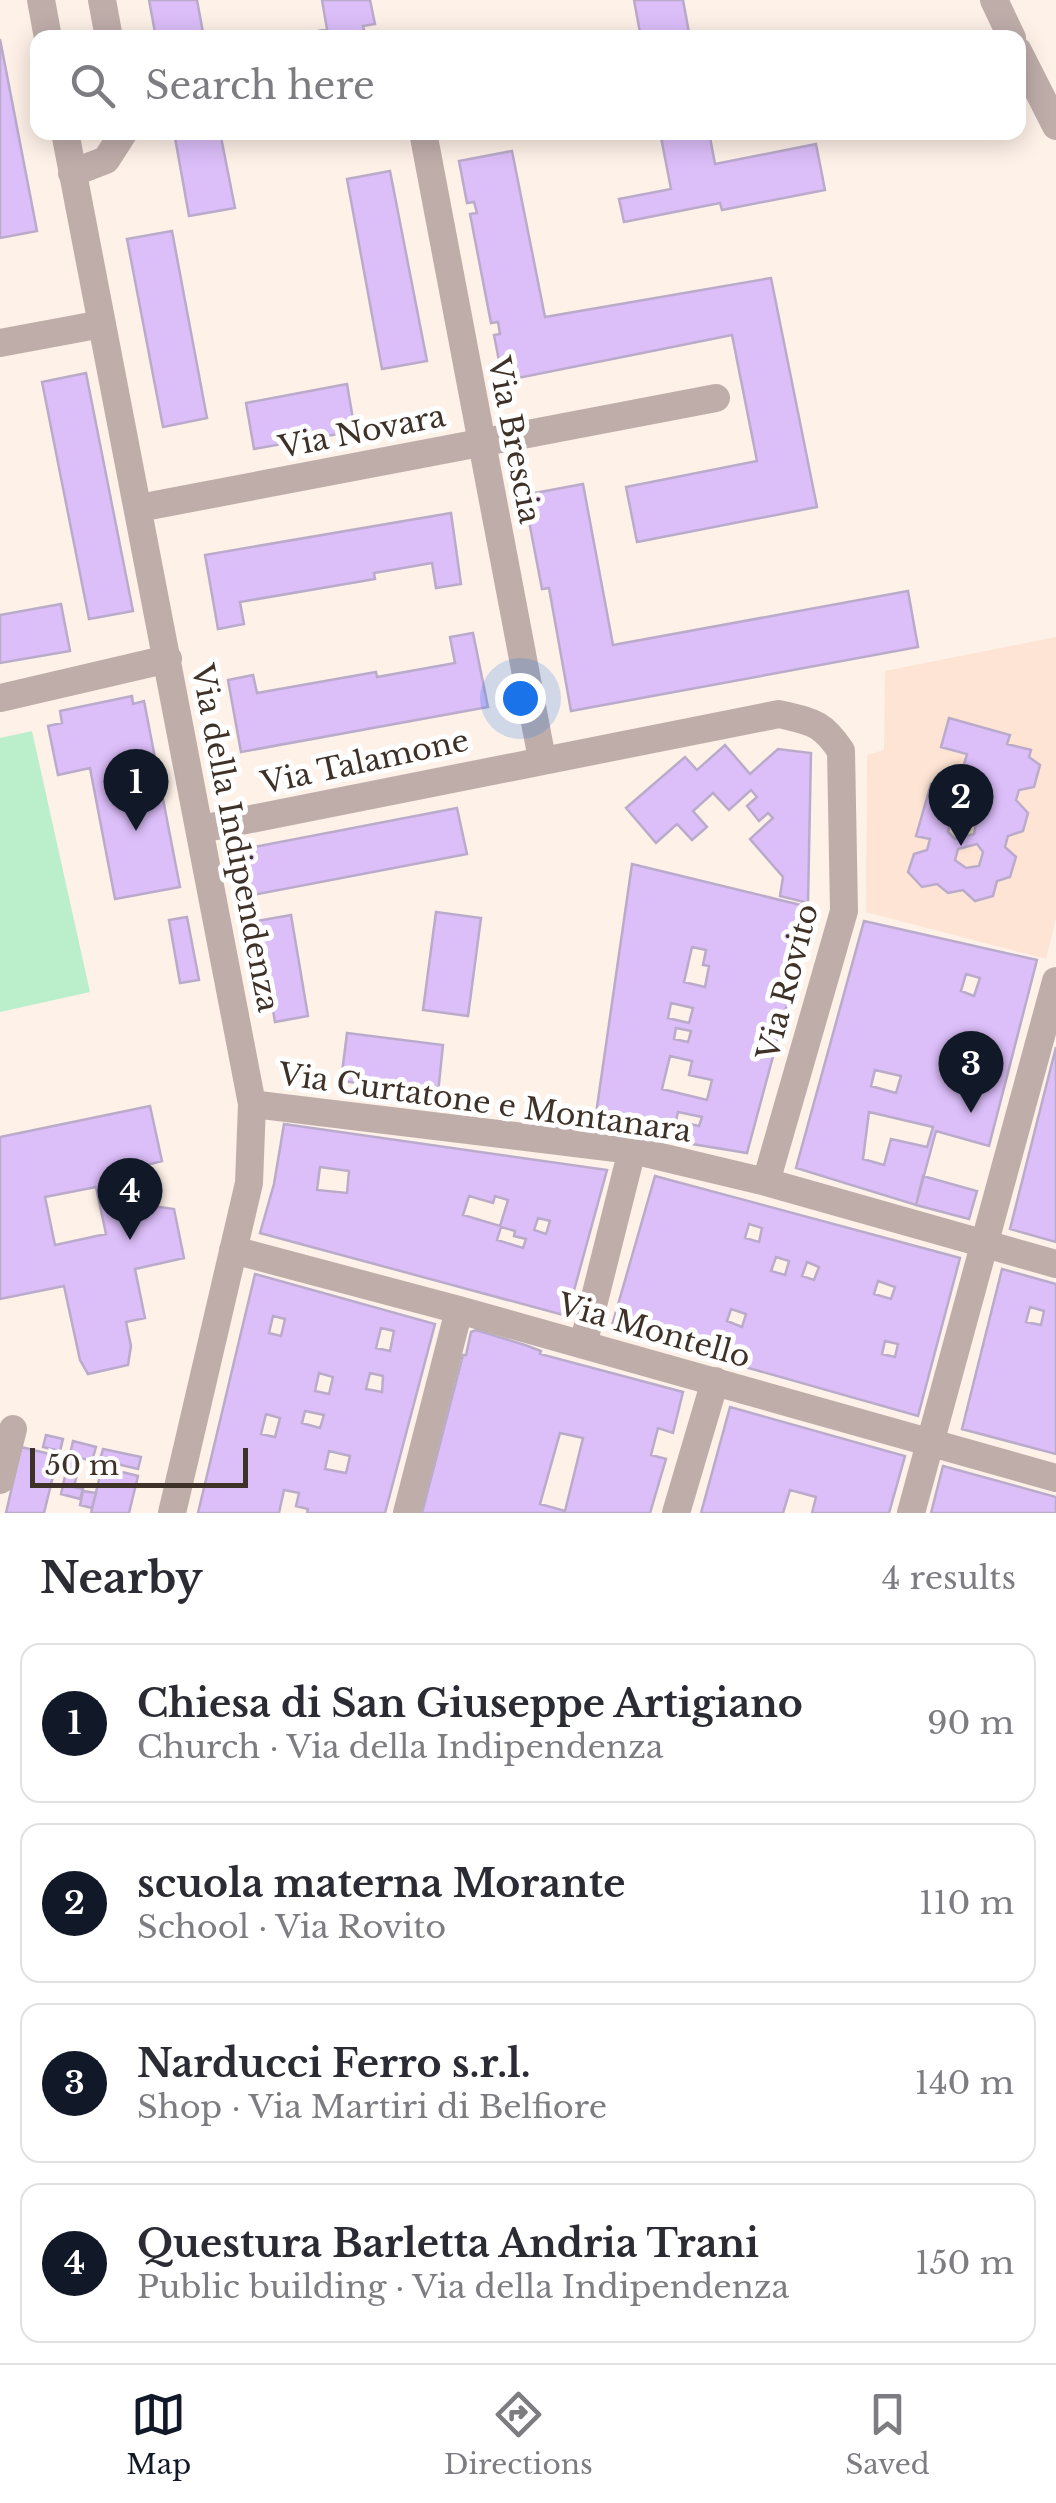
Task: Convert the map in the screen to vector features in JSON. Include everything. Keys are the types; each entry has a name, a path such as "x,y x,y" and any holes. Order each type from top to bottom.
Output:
{"street":[{"path":"41,0 47,30"},
{"path":"102,0 108,30"},
{"path":"994,0 1008,30"},
{"path":"1026,67 1056,126"},
{"name":"Via della Indipendenza","path":"66,140 252,1104 248,1183 172,1513"},
{"path":"72,174 106,160 119,140"},
{"name":"Via Brescia","path":"424,140 542,759"},
{"path":"0,343 102,324"},
{"name":"Via Novara","path":"138,508 716,398"},
{"path":"0,698 168,658"},
{"name":"Via Talamone","path":"200,829 779,714"},
{"name":"Via Rovito","path":"766,1182 844,911 841,751 828,730 779,714"},
{"path":"911,1513 1056,981"},
{"name":"Via Curtatone e Montanara","path":"252,1104 632,1150 766,1182 1056,1264"},
{"path":"582,1344 632,1150"},
{"name":"Via Montello","path":"233,1250 1056,1478"},
{"path":"407,1513 459,1310"},
{"path":"676,1513 714,1381"},
{"path":"0,1480 13,1429"}],"shaded area":[{"path":"1056,637 1056,918 1046,959 866,912 867,755 884,750 885,671"}],"green space":[{"path":"32,731 90,992 0,1012 0,738"}],"building":[{"path":"149,0 197,0 203,30 155,30"},
{"path":"322,0 370,0 375,24 363,26 364,30 322,30 327,29"},
{"path":"634,0 683,0 689,30 640,30"},
{"path":"0,39 37,231 0,238"},
{"path":"175,140 222,140 235,208 189,216"},
{"path":"662,140 710,140 715,164 816,144 825,190 722,210 720,203 624,222 619,199 671,189"},
{"path":"512,151 545,317 771,278 817,507 637,542 626,487 757,461 732,335 503,381 494,335 500,334 498,322 491,323 470,214 477,213 474,202 467,203 459,161"},
{"path":"390,171 427,361 382,369 347,179"},
{"path":"172,231 207,418 163,427 127,239"},
{"path":"86,373 133,611 89,619 42,382"},
{"path":"347,384 355,431 254,449 246,403"},
{"path":"583,484 613,645 908,591 918,647 571,711 549,588 542,589 524,495"},
{"path":"451,513 461,584 436,588 432,563 374,573 375,579 240,602 244,624 218,629 205,555"},
{"path":"61,604 70,651 0,663 0,615"},
{"path":"473,633 488,707 241,752 228,680 253,675 257,693 455,663 450,637"},
{"path":"132,696 133,704 144,701 180,887 115,899 90,768 58,775 48,726 62,723 60,711"},
{"path":"949,718 1010,735 1007,744 1031,750 1029,757 1040,765 1034,787 1019,790 1016,800 1028,813 1023,831 1008,836 1005,847 1016,857 1010,877 997,881 993,896 975,901 963,890 948,893 937,884 922,887 908,872 914,854 927,850 930,839 916,836 931,784 956,791 967,754 941,747","holes":["965,815 976,824 974,834 955,839 948,832 952,817","977,844 983,852 979,866 966,868 955,860 958,849"]},
{"path":"725,745 750,774 778,749 811,753 808,903 780,896 783,877 750,839 773,818 768,813 759,821 747,806 757,797 751,790 729,810 713,793 693,811 707,827 692,840 677,824 656,843 626,808 685,757 697,770"},
{"path":"457,808 467,854 253,895 244,849"},
{"path":"632,864 813,908 747,1153 594,1128","holes":["692,947 706,950 703,965 709,966 705,987 684,982","671,1003 693,1008 689,1023 668,1018","676,1028 691,1031 688,1042 674,1039","670,1056 692,1061 689,1075 712,1080 707,1100 662,1089","678,1112 702,1117 699,1126 676,1121"]},
{"path":"436,912 481,918 468,1016 423,1010"},
{"path":"291,915 308,1016 275,1022 257,921"},
{"path":"187,917 199,980 180,983 169,920"},
{"path":"864,921 1037,960 989,1146 936,1131 916,1205 796,1168","holes":["966,974 980,978 974,996 961,991","875,1070 901,1076 896,1093 871,1086","869,1112 933,1127 927,1147 891,1139 884,1165 863,1159"]},
{"path":"347,1033 443,1045 438,1093 341,1081"},
{"path":"1056,1047 1056,1242 1010,1229"},
{"path":"150,1106 162,1161 139,1167 146,1205 174,1209 184,1258 135,1269 145,1318 126,1322 131,1346 128,1365 88,1374 80,1360 64,1286 0,1299 0,1137","holes":["96,1187 106,1234 55,1245 45,1197"]},
{"path":"284,1124 607,1170 567,1316 260,1233 274,1184","holes":["320,1167 349,1171 347,1193 317,1190","469,1196 493,1203 495,1196 508,1200 500,1226 463,1215","538,1218 550,1221 546,1234 534,1230","501,1227 526,1239 523,1248 497,1240"]},
{"path":"655,1176 960,1258 918,1416 611,1329","holes":["749,1224 762,1228 759,1242 745,1238","776,1257 789,1261 785,1275 771,1271","807,1262 819,1267 814,1280 802,1276","878,1281 895,1287 891,1299 874,1294","731,1309 746,1314 742,1327 727,1321","885,1341 898,1344 895,1357 882,1354"]},
{"path":"923,1176 977,1191 969,1219 916,1205"},
{"path":"1002,1269 1056,1284 1056,1454 962,1429","holes":["1030,1307 1044,1311 1041,1325 1026,1322"]},
{"path":"255,1274 435,1324 385,1513 307,1513 308,1509 296,1506 299,1493 284,1490 279,1513 198,1513","holes":["273,1316 285,1319 281,1336 269,1333","381,1328 394,1331 390,1351 376,1348","319,1373 333,1377 329,1394 315,1391","370,1373 383,1376 382,1392 366,1389","305,1411 324,1415 320,1428 302,1423","266,1414 280,1418 275,1437 261,1434","329,1451 350,1456 346,1473 325,1469"]},
{"path":"476,1330 541,1351 540,1354 683,1392 673,1433 658,1428 651,1455 666,1459 650,1513 422,1513 471,1332","holes":["560,1433 583,1438 565,1511 540,1504"]},
{"path":"730,1407 905,1456 889,1513 812,1513 816,1497 790,1490 783,1513 701,1513"},
{"path":"46,1435 63,1439 60,1451 43,1447"},
{"path":"73,1441 96,1447 92,1461 81,1458 74,1487 83,1489 80,1499 61,1494"},
{"path":"21,1447 58,1456 44,1513 6,1513"},
{"path":"103,1449 141,1457 138,1469 100,1460"},
{"path":"943,1466 1056,1497 1056,1513 931,1513"},
{"path":"102,1467 138,1476 129,1513 91,1513"},
{"path":"83,1491 96,1493 92,1508 80,1505"}],"place":[{"name":"Chiesa di San Giuseppe Artigiano","path":"136,831"},
{"name":"scuola materna Morante","path":"961,846"},
{"name":"Narducci Ferro s.r.l.","path":"971,1113"},
{"name":"Questura Barletta Andria Trani","path":"130,1240"}]}
